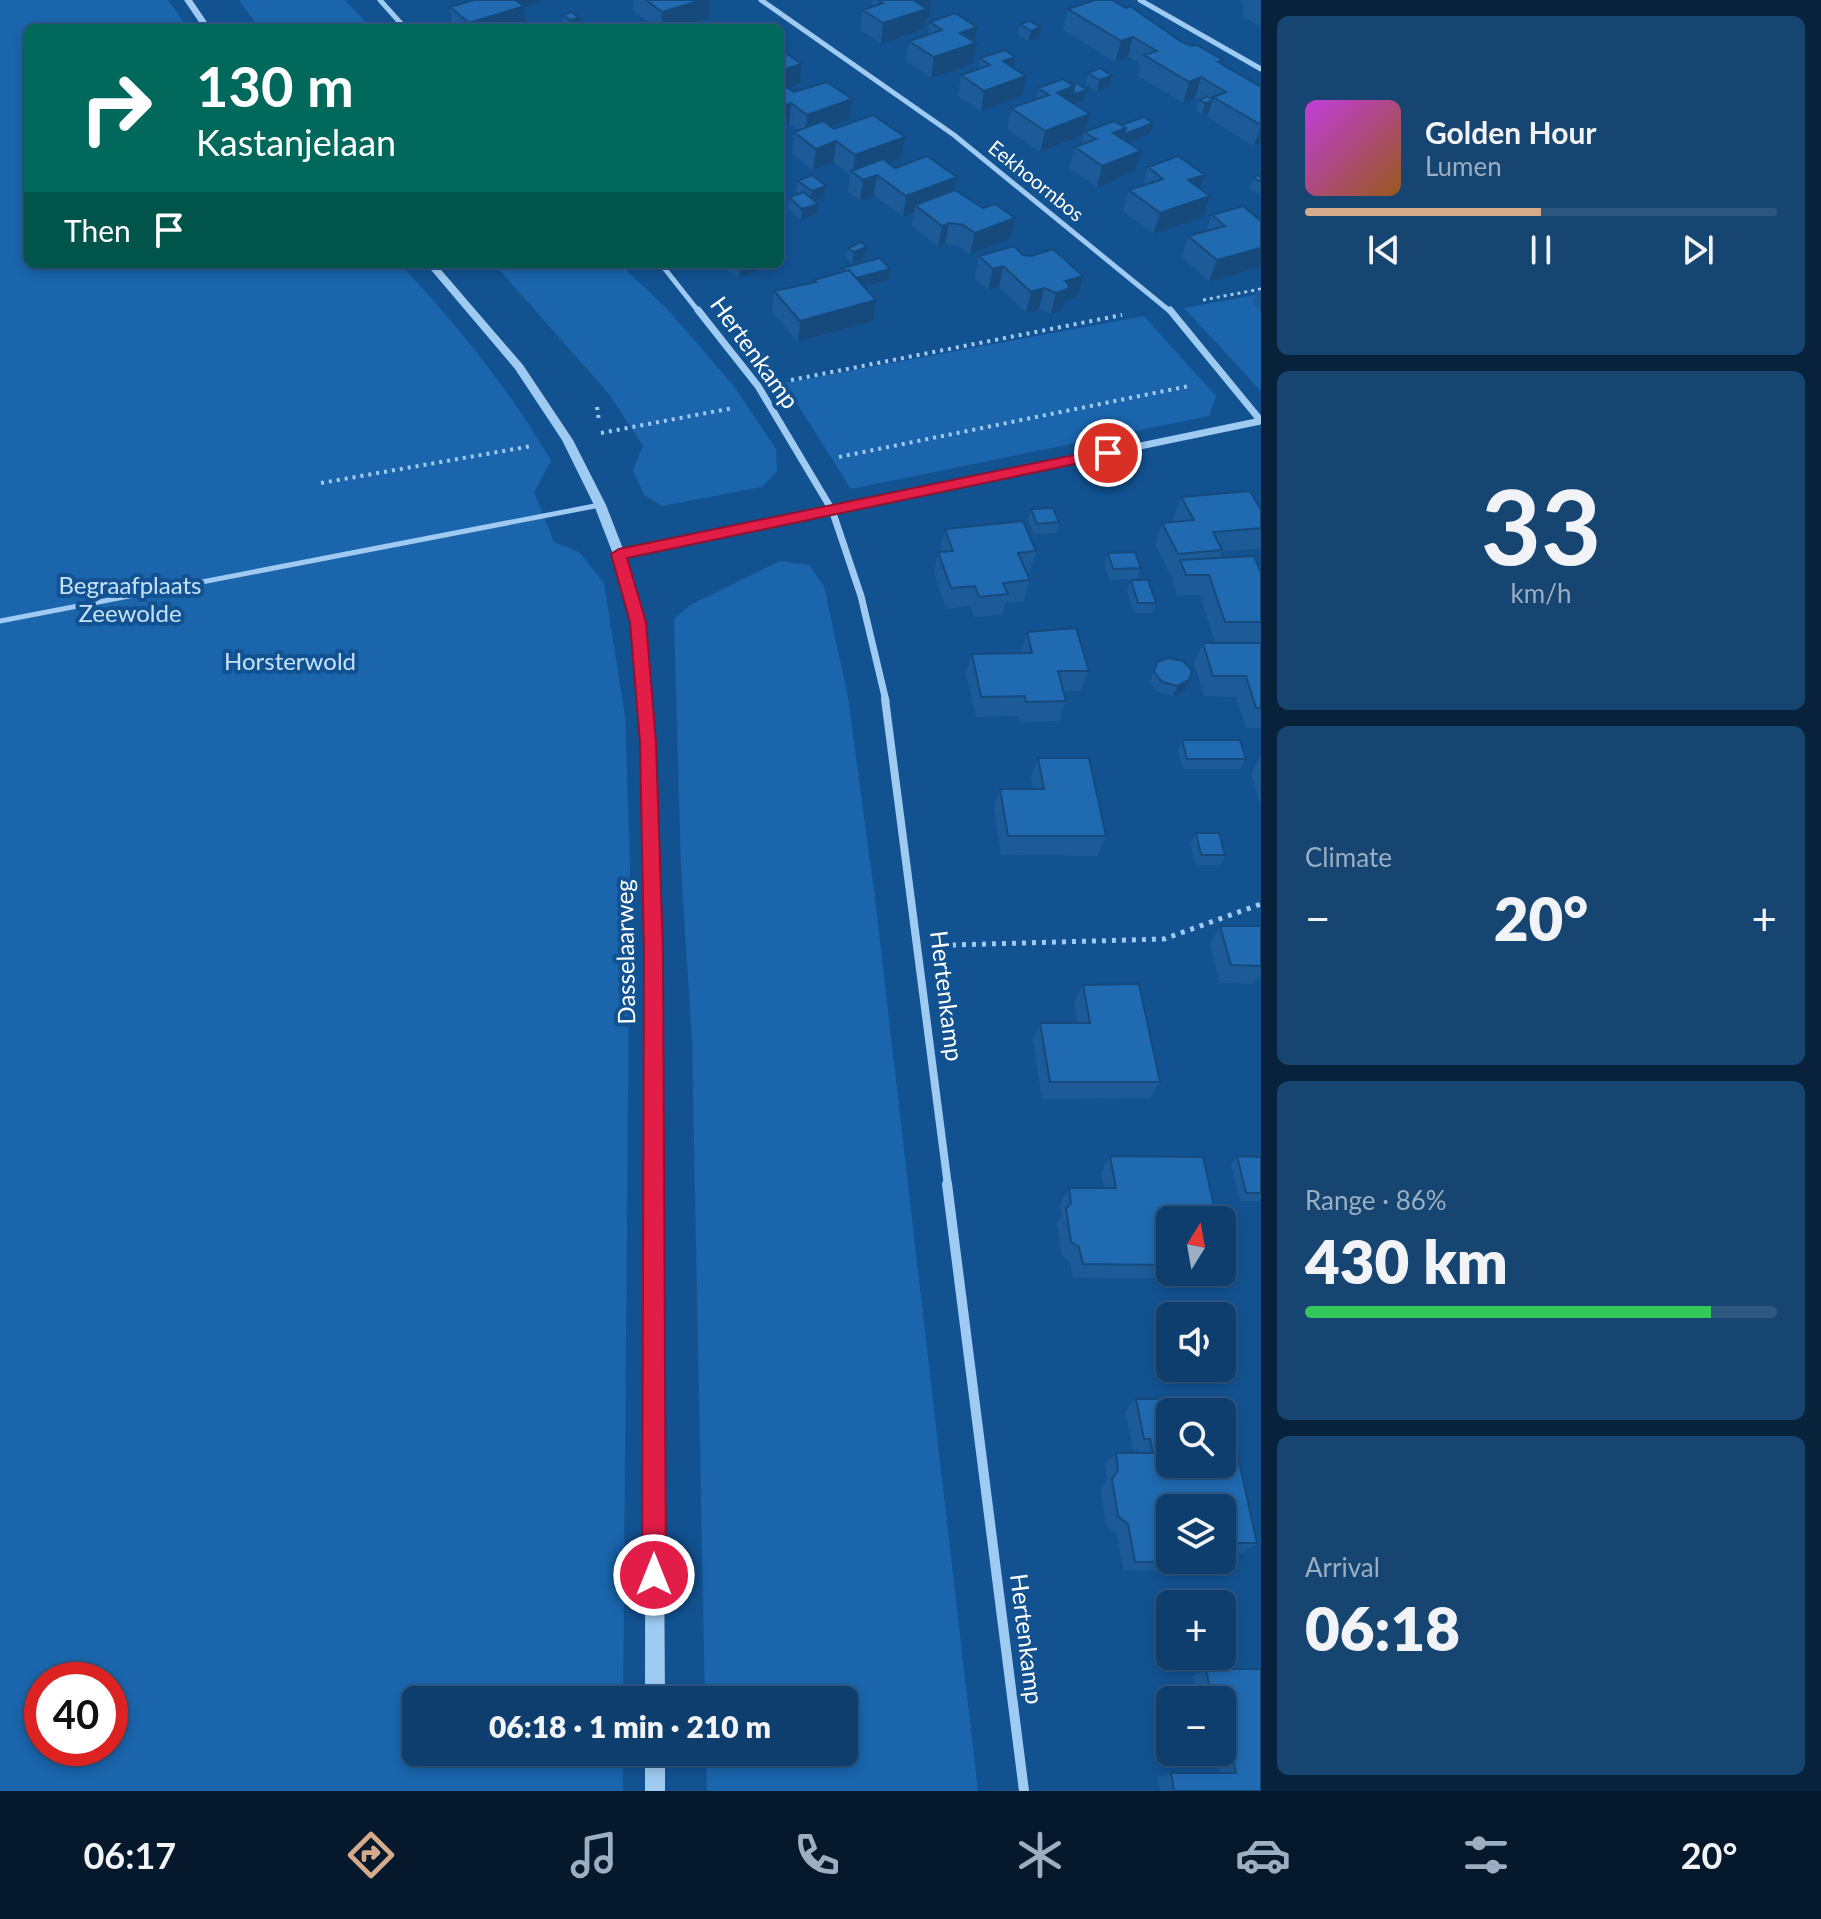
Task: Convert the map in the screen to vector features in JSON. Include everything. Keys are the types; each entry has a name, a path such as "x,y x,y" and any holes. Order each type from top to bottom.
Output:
{"street":[{"path":"188,0 204,24"},
{"path":"380,0 401,24"},
{"name":"Eekhoornbos","path":"761,0 954,135 1166,306 1261,421"},
{"path":"1140,0 1261,69"},
{"name":"Dasselaarweg","path":"434,268 519,367 567,440 600,505 619,554 638,622 648,742 653,952 655,1686"},
{"name":"Hertenkamp","path":"664,268 758,386 805,464 832,510 861,596 887,707 920,946 1024,1791"},
{"path":"619,554 1261,421"},
{"path":"655,1766 655,1791"}],"lane":[{"path":"0,621 600,505"}],"path":[{"path":"805,464 1227,378"},
{"path":"920,946 1164,939 1261,904"}],"green space":[{"name":"Horsterwold","path":"0,0 168,0 185,24 24,24 24,268 404,268 481,358 535,434 551,461 534,492 554,542 579,552 604,583 625,716 630,865 623,1686 402,1686 402,1766 623,1766 623,1791 0,1791"},
{"path":"239,0 345,0 367,24 256,24"},
{"path":"498,268 624,268 669,311 733,385 776,449 777,471 762,487 662,506 644,495 633,470 643,446 609,394"},
{"path":"1261,294 1261,391 1184,308"},
{"path":"1144,316 1216,396 1209,416 851,489 784,383"},
{"path":"780,561 809,565 824,586 848,697 875,898 978,1791 707,1791 706,1766 858,1766 858,1686 705,1686 692,1040 681,868 674,619 690,605"}],"building":[{"path":"474,0 515,0 524,6 469,23 450,7"},
{"path":"646,0 702,0 662,12"},
{"path":"878,0 921,0 916,2 927,9 883,23 863,10 883,3"},
{"path":"1095,0 1112,0 1126,8 1130,6 1182,42 1197,45 1223,60 1218,62 1261,87 1261,125 1213,97 1226,92 1201,77 1189,82 1144,55 1157,51 1133,37 1121,41 1068,9"},
{"path":"572,12 579,18 570,20 563,15"},
{"path":"955,13 977,27 960,33 976,43 934,57 909,41 942,30 930,22"},
{"path":"1030,21 1041,27 1031,31 1020,24"},
{"path":"1005,50 1015,57 1003,61 1026,76 984,91 961,75 990,65 980,58"},
{"path":"784,51 801,64 784,70"},
{"path":"1100,68 1112,76 1099,80 1088,73"},
{"path":"1063,79 1074,86 1057,93 1090,114 1045,131 1011,108 1049,95 1038,88"},
{"path":"827,82 852,99 807,115 791,103 784,106 784,85 794,92"},
{"path":"1077,83 1087,90 1073,94 1072,85"},
{"path":"1207,96 1212,101 1205,103 1199,100"},
{"path":"873,115 905,137 855,155 836,141 816,149 794,132 823,121 834,129"},
{"path":"1144,117 1153,123 1124,134 1126,128 1121,125"},
{"path":"1114,121 1126,128 1113,133 1141,151 1102,166 1075,147 1096,139 1084,132"},
{"path":"927,156 957,177 906,196 877,175 863,180 851,171 883,159 895,168"},
{"path":"1178,156 1205,175 1188,180 1210,196 1160,213 1129,190 1163,179 1148,167"},
{"path":"812,175 826,186 812,191 798,181"},
{"path":"955,190 983,208 995,204 1015,218 975,233 963,225 949,223 942,226 915,205"},
{"path":"804,192 818,204 802,209 789,197"},
{"path":"1243,206 1261,221 1261,248 1217,260 1188,236 1225,226 1212,215"},
{"path":"861,242 867,247 854,252 848,248"},
{"path":"1014,246 1023,255 1031,256 1053,249 1083,276 1065,281 1068,289 1056,293 1044,288 1031,292 1003,266 993,269 979,256"},
{"path":"880,258 890,269 856,278 849,270 842,268"},
{"path":"849,270 876,300 800,321 774,291 816,282 814,280"},
{"path":"1250,491 1261,510 1261,528 1213,532 1222,550 1178,554 1162,523 1194,520 1181,497"},
{"path":"1053,508 1059,522 1037,524 1031,509"},
{"path":"1023,521 1036,551 1018,553 1030,580 1003,583 1008,594 979,597 975,586 951,588 938,552 953,551 945,529"},
{"path":"1135,552 1141,568 1113,569 1108,553"},
{"path":"1254,556 1261,573 1261,622 1225,622 1209,575 1186,575 1180,560"},
{"path":"1131,580 1148,580 1156,603 1138,603"},
{"path":"1076,628 1089,671 1058,671 1066,701 1026,702 1025,696 981,697 972,654 1032,653 1027,632"},
{"path":"1203,643 1261,643 1261,708 1256,708 1246,676 1213,676"},
{"path":"1168,658 1183,661 1192,670 1189,680 1178,686 1162,682 1154,672 1157,662"},
{"path":"1182,740 1240,740 1246,759 1187,759"},
{"path":"1038,758 1089,758 1106,836 1008,836 1000,789 1044,789"},
{"path":"1196,833 1219,833 1225,855 1201,855"},
{"path":"1220,926 1261,926 1261,966 1231,965"},
{"path":"1139,984 1160,1082 1050,1082 1040,1023 1090,1023 1083,985"},
{"path":"1110,1156 1203,1157 1214,1206 1156,1206 1156,1265 1083,1264 1079,1247 1071,1242 1066,1209 1071,1203 1069,1188 1116,1188"},
{"path":"1237,1156 1261,1157 1261,1193 1246,1193"},
{"path":"1136,1399 1156,1399 1156,1478 1236,1478 1237,1453 1257,1543 1236,1543 1236,1494 1156,1494 1156,1562 1135,1562 1128,1524 1118,1516 1112,1479 1118,1470 1116,1453 1153,1453 1150,1439 1144,1439"},
{"path":"1261,1669 1261,1791 1174,1791 1171,1773 1236,1773 1236,1686 1209,1686 1206,1670"}],"route":[{"path":"654,1575 653,952 648,742 638,622 619,554 1108,453"}],"park label":[{"name":"Begraafplaats Zeewolde","path":"130,600"}]}
